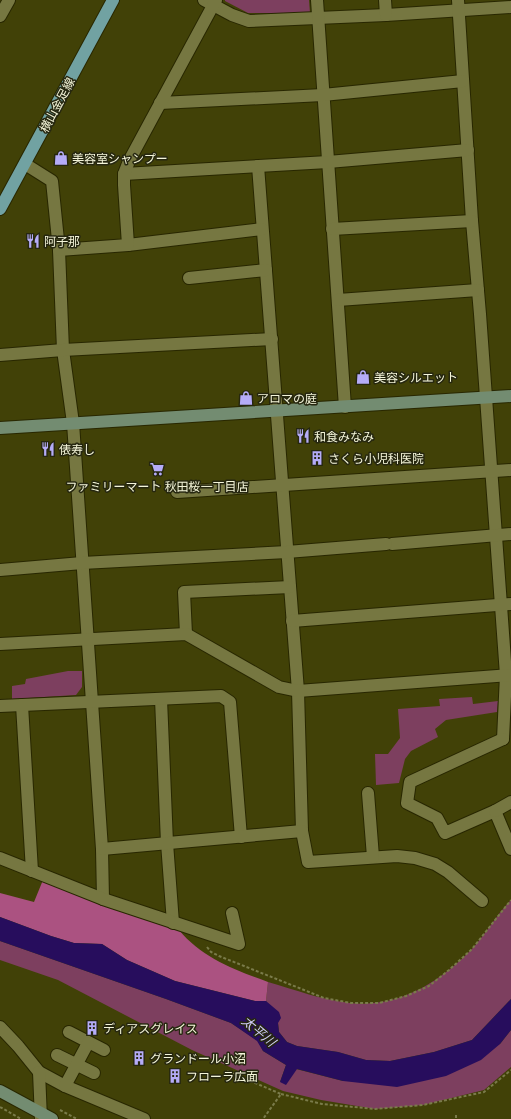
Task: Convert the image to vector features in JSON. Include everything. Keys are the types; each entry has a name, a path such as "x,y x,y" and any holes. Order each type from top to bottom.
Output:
{"main road":[{"name":"横山金足線","path":"0,209 113,0"}],"street":[{"path":"317,0 345,407"},
{"path":"385,0 386,15"},
{"path":"128,245 124,174 129,161 211,2 232,15 249,21 386,15 458,5 511,8"},
{"path":"458,5 472,221 496,535 506,605 509,675 507,741 410,782 407,803 437,818 445,834 511,802"},
{"path":"160,103 323,95 463,81"},
{"path":"124,174 328,162 468,150"},
{"path":"25,164 52,181 59,250 63,350 73,423 102,849 103,899"},
{"path":"258,166 298,691 302,831 308,862 398,856 415,858 435,864 448,872 482,901"},
{"path":"332,228 472,221"},
{"path":"59,250 128,245 262,229"},
{"path":"188,278 266,270"},
{"path":"338,300 478,290"},
{"path":"0,355 63,350 272,340"},
{"path":"0,428 511,396"},
{"path":"177,492 511,470"},
{"path":"0,570 82,563 287,552 511,534"},
{"path":"186,634 184,592 290,587"},
{"path":"292,621 506,605"},
{"path":"0,644 186,634 279,687 298,691 509,675"},
{"path":"0,706 220,696 230,702 241,837"},
{"path":"161,699 167,843 173,923"},
{"path":"22,705 32,871"},
{"path":"368,794 373,857"},
{"path":"495,811 511,849"},
{"path":"102,849 302,831"},
{"path":"0,858 103,899 239,944 232,913"},
{"path":"0,1027 40,1072 65,1086 144,1119"},
{"path":"70,1032 88,1043 104,1050"},
{"path":"65,1086 88,1043"},
{"path":"57,1055 94,1073"},
{"path":"40,1072 45,1117"},
{"path":"0,1091 45,1117"}],"path":[{"path":"207,946 211,952 219,956 324,998 351,1003 379,1003 406,996 429,986 472,949 511,900"},
{"path":"227,1071 281,1094 322,1104 375,1109 423,1105 484,1092 511,1070"},
{"path":"263,1119 281,1094"},
{"path":"0,1108 21,1119"}],"shaded area":[{"path":"225,0 309,0 310,13 248,13"},
{"path":"68,671 82,671 82,687 76,695 12,699 12,686 25,684 26,679"},
{"path":"472,697 473,704 498,701 497,712 446,720 435,729 438,737 411,751 405,759 399,783 376,785 375,754 388,754 400,738 398,709 440,706 439,699"},
{"path":"43,880 179,930 188,940 209,956 231,968 268,982 266,1001 255,1001 175,981 127,960 102,944 74,943 0,917 0,893 34,902"},
{"path":"511,900 511,999 472,1040 434,1052 390,1061 366,1060 338,1052 297,1046 287,1042 279,1032 278,1023 266,1001 268,982 340,1002 368,1004 401,997 431,983 458,962 471,950"},
{"path":"0,941 231,1023 258,1041 263,1051 286,1065 280,1082 296,1069 343,1081 500,1044 511,1030 511,1067 484,1090 423,1105 375,1109 321,1100 283,1091 192,1050 58,980 0,960"}],"water":[{"name":"太平川","path":"0,917 74,943 102,944 127,960 175,981 255,1001 266,1001 279,1012 281,1018 278,1023 279,1032 287,1042 297,1046 338,1052 366,1060 390,1061 434,1052 472,1040 511,999 511,1030 500,1044 481,1060 446,1076 397,1087 343,1081 297,1069 286,1085 280,1082 286,1065 263,1051 257,1041 231,1023 0,941"}],"place":[{"name":"美容室シャンプー","path":"61,158"},
{"name":"阿子那","path":"33,241"},
{"name":"美容シルエット","path":"363,377"},
{"name":"アロマの庭","path":"246,398"},
{"name":"和食みなみ","path":"303,436"},
{"name":"俵寿し","path":"48,449"},
{"name":"さくら小児科医院","path":"317,458"},
{"name":"ファミリーマート 秋田桜一丁目店","path":"157,469"},
{"name":"ディアスグレイス","path":"92,1028"},
{"name":"グランドール小沼","path":"139,1058"},
{"name":"フローラ広面","path":"175,1076"}]}
